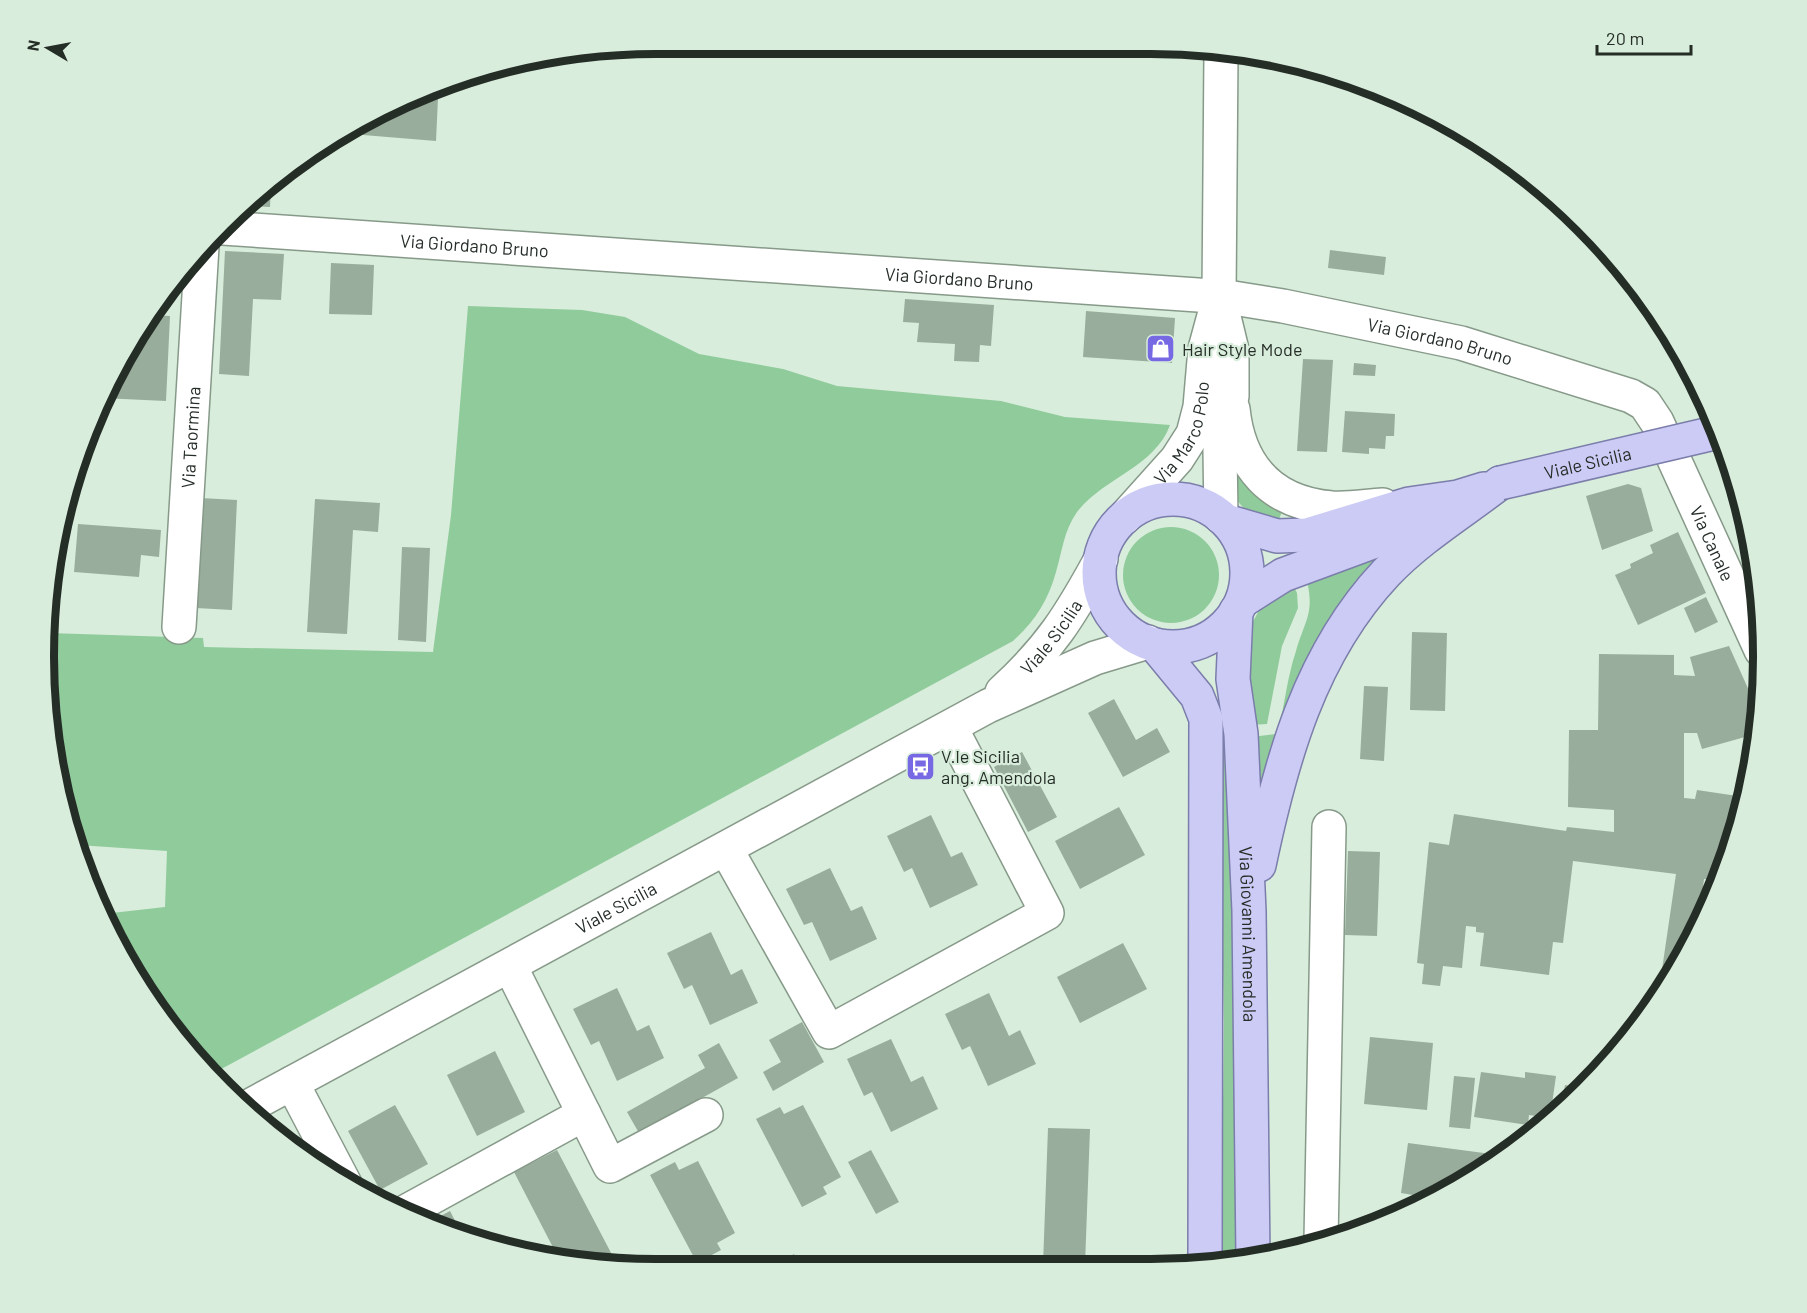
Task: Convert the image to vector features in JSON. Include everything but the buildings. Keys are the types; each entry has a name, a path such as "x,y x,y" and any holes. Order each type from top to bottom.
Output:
{"main road":[{"name":"Viale Sicilia","path":"1458,497 1500,483 1710,434"},
{"path":"1249,911 1280,775 1304,707 1331,646 1365,597 1396,563 1500,483"},
{"path":"1223,519 1244,551 1247,576 1239,606 1229,622 1209,638 1185,646 1139,640 1120,625 1107,606 1100,583 1101,559 1109,537 1124,518 1143,505 1166,499 1191,501 1223,519 1267,535 1288,537 1322,532 1409,504 1458,497"},
{"path":"1239,606 1284,575 1394,534 1458,497"},
{"name":"Via Giovanni Amendola","path":"1239,606 1233,670 1241,734 1249,911 1253,1250"},
{"path":"1151,643 1197,696 1206,719 1207,968 1204,1257"}],"street":[{"name":"Via Marco Polo","path":"1221,58 1219,296 1232,350 1232,396 1220,450 1223,519"},
{"name":"Via Giordano Bruno","path":"232,229 1219,296 1283,306 1461,343 1603,386 1645,404 1663,436"},
{"name":"Via Taormina","path":"179,627 201,263"},
{"name":"Via Marco Polo","path":"1124,518 1177,459 1193,434 1200,407 1205,349 1219,296"},
{"path":"1232,396 1236,434 1245,455 1259,475 1285,496 1330,508 1409,504"},
{"name":"Via Canale","path":"1663,436 1752,632"},
{"name":"Viale Sicilia","path":"988,706 1028,668 1059,632 1101,559"},
{"name":"Viale Sicilia","path":"253,1104 988,706 1095,658 1151,643"},
{"path":"726,849 829,1032 1047,913 951,728"},
{"path":"1321,1234 1329,827"},
{"path":"510,966 610,1166 706,1115"},
{"path":"292,1083 335,1165"},
{"path":"413,1207 584,1114"}],"green space":[{"path":"468,306 582,310 625,317 699,354 783,369 837,386 1001,401 1065,417 1170,425 1153,452 1100,490 1077,512 1066,534 1053,582 1045,601 1028,626 1013,641 219,1070 156,991 135,958 112,913 165,907 167,851 85,845 66,774 59,735 55,696 55,633 203,638 204,647 433,652 451,515"},
{"path":"1233,460 1283,508 1277,526 1254,516 1239,503 1232,485"},
{"path":"1171,527 1189,531 1205,541 1215,557 1219,575 1215,593 1205,609 1189,619 1171,623 1153,619 1137,609 1127,593 1123,575 1127,557 1137,541 1153,531"},
{"path":"1387,547 1280,724 1291,669 1308,615 1310,599 1306,576"},
{"path":"1291,581 1297,593 1298,608 1282,646 1267,724 1250,725 1243,639 1265,600"},
{"path":"1283,733 1257,819 1251,737"},
{"path":"1232,743 1238,1252 1221,1255 1224,1023 1219,744"}],"place":[{"name":"Hair Style Mode","path":"1161,349"},
{"name":"V.le Sicilia ang. Amendola","path":"920,766"}]}
